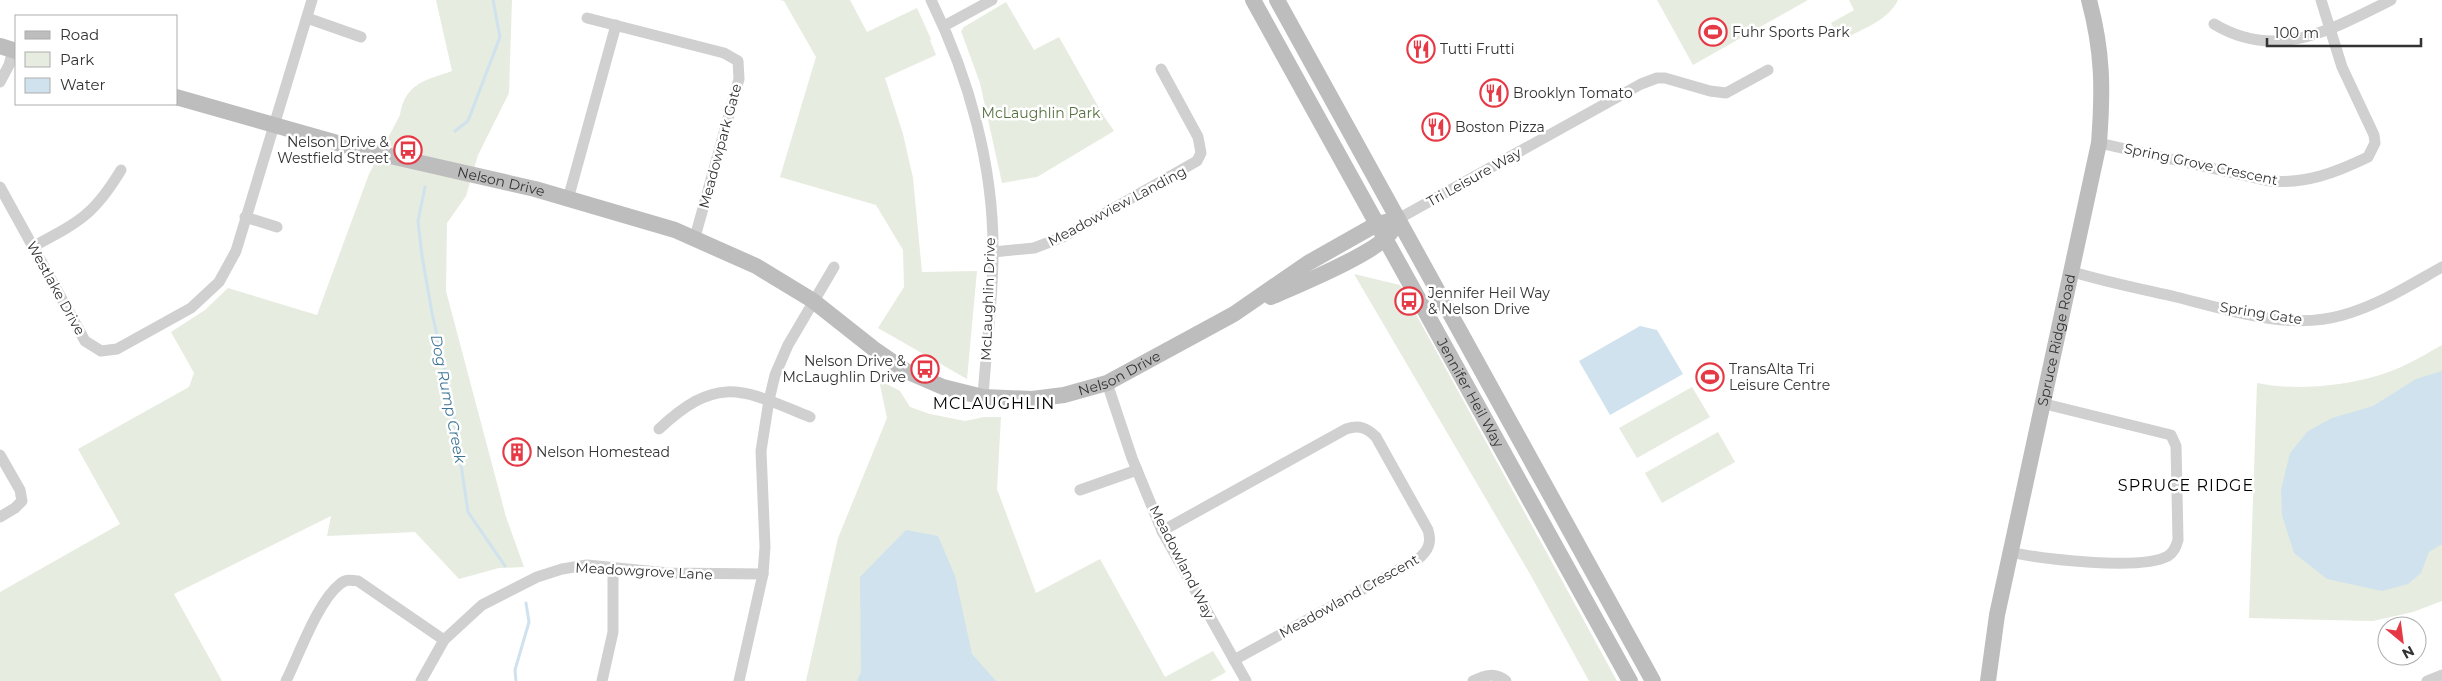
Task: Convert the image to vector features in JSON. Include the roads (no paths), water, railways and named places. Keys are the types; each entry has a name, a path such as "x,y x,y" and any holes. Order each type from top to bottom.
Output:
{"street":[{"name":"Westlake Drive","path":"0,187 85,341 101,351 117,349 191,308 219,282 228,267 312,0"},
{"name":"McLaughlin Drive","path":"930,0 944,26 964,84 978,133 988,184 993,252 983,397"},
{"path":"944,26 992,0"},
{"name":"Jennifer Heil Way","path":"1253,0 1630,681"},
{"name":"Jennifer Heil Way","path":"1277,0 1653,681"},
{"name":"Spruce Ridge Road","path":"1988,681 1997,615 2041,403 2073,272 2099,143 2103,90 2101,61 2089,0"},
{"path":"2321,0 2329,28"},
{"path":"2214,24 2233,35 2252,40 2279,42 2305,37 2329,28 2391,0"},
{"path":"306,18 361,37"},
{"name":"Meadowpark Gate","path":"587,18 724,53 738,60 739,79 695,237"},
{"path":"568,199 616,25"},
{"name":"Spring Grove Crescent","path":"2099,143 2269,181 2288,182 2324,177 2368,158 2375,143 2374,135 2342,67 2329,28"},
{"path":"0,82 9,65 10,49"},
{"name":"Meadowview Landing","path":"993,252 1034,248 1064,237 1190,167 1197,161 1201,153 1198,137 1161,69"},
{"name":"Tri Leisure Way","path":"1398,219 1641,84 1657,78 1665,78 1710,91 1726,93 1768,70"},
{"name":"Nelson Drive","path":"178,98 355,148 471,173 568,199 695,237 756,266 812,300 874,349 906,371 943,387 983,397 1032,399 1064,395 1107,383 1234,314 1321,275 1386,240"},
{"path":"34,246 87,216 104,198 121,170"},
{"path":"245,217 277,227"},
{"path":"1386,240 1398,219"},
{"name":"Nelson Drive","path":"1234,314 1308,263 1377,224 1398,219"},
{"path":"739,681 763,574 765,547 761,451 769,400 775,375 788,345 812,300 834,266"},
{"name":"Spring Gate","path":"2073,272 2242,313 2285,320 2315,321 2364,308 2442,267"},
{"name":"Meadowland Way","path":"1107,383 1137,470 1162,531 1246,681"},
{"path":"659,429 675,415 715,393 738,391 769,400 810,418"},
{"path":"2010,552 2075,561 2113,563 2163,558 2174,550 2178,540 2176,446 2171,435 2041,403"},
{"name":"Meadowland Crescent","path":"1162,531 1355,427 1364,427 1376,438 1428,530 1430,545 1426,553 1418,559 1234,660"},
{"path":"0,455 20,490 22,501 15,508 0,517"},
{"path":"1080,490 1137,470"},
{"name":"Meadowgrove Lane","path":"421,681 444,640 482,605 537,577 576,566 613,567 690,574 763,574"},
{"path":"602,681 613,632 613,567"},
{"path":"286,681 326,598 341,583 349,579 358,581 444,640"},
{"path":"1473,681 1486,675 1497,675 1506,681"},
{"path":"2427,681 2442,675"}],"water":[{"path":"1640,326 1657,330 1683,374 1610,415 1579,361"},
{"path":"2442,371 2442,544 2429,552 2421,573 2408,584 2382,591 2327,579 2294,553 2282,515 2281,490 2290,453 2308,431 2332,418 2373,406 2416,379"},
{"path":"906,530 938,536 955,576 972,654 996,681 857,681 861,672 860,577"}],"waterway":[{"name":"Dog Rump Creek","path":"455,131 468,121 500,37 493,0"},
{"name":"Dog Rump Creek","path":"425,187 418,221 422,256 432,313 451,397 468,512 505,566"},
{"name":"Dog Rump Creek","path":"516,681 515,670 529,622 526,603"}],"place":[{"name":"Fuhr Sports Park","path":"1713,32"},
{"name":"Tutti Frutti","path":"1421,49"},
{"name":"Brooklyn Tomato","path":"1494,93"},
{"name":"Boston Pizza","path":"1436,127"},
{"name":"Nelson Drive & Westfield Street","path":"408,150"},
{"name":"Jennifer Heil Way & Nelson Drive","path":"1409,301"},
{"name":"Nelson Drive & McLaughlin Drive","path":"925,369"},
{"name":"TransAlta Tri Leisure Centre","path":"1710,377"},
{"name":"Nelson Homestead","path":"517,452"}],"district":[{"name":"MCLAUGHLIN","path":"994,403"},
{"name":"SPRUCE RIDGE","path":"2186,485"}],"park label":[{"name":"McLaughlin Park","path":"1041,113"}]}
